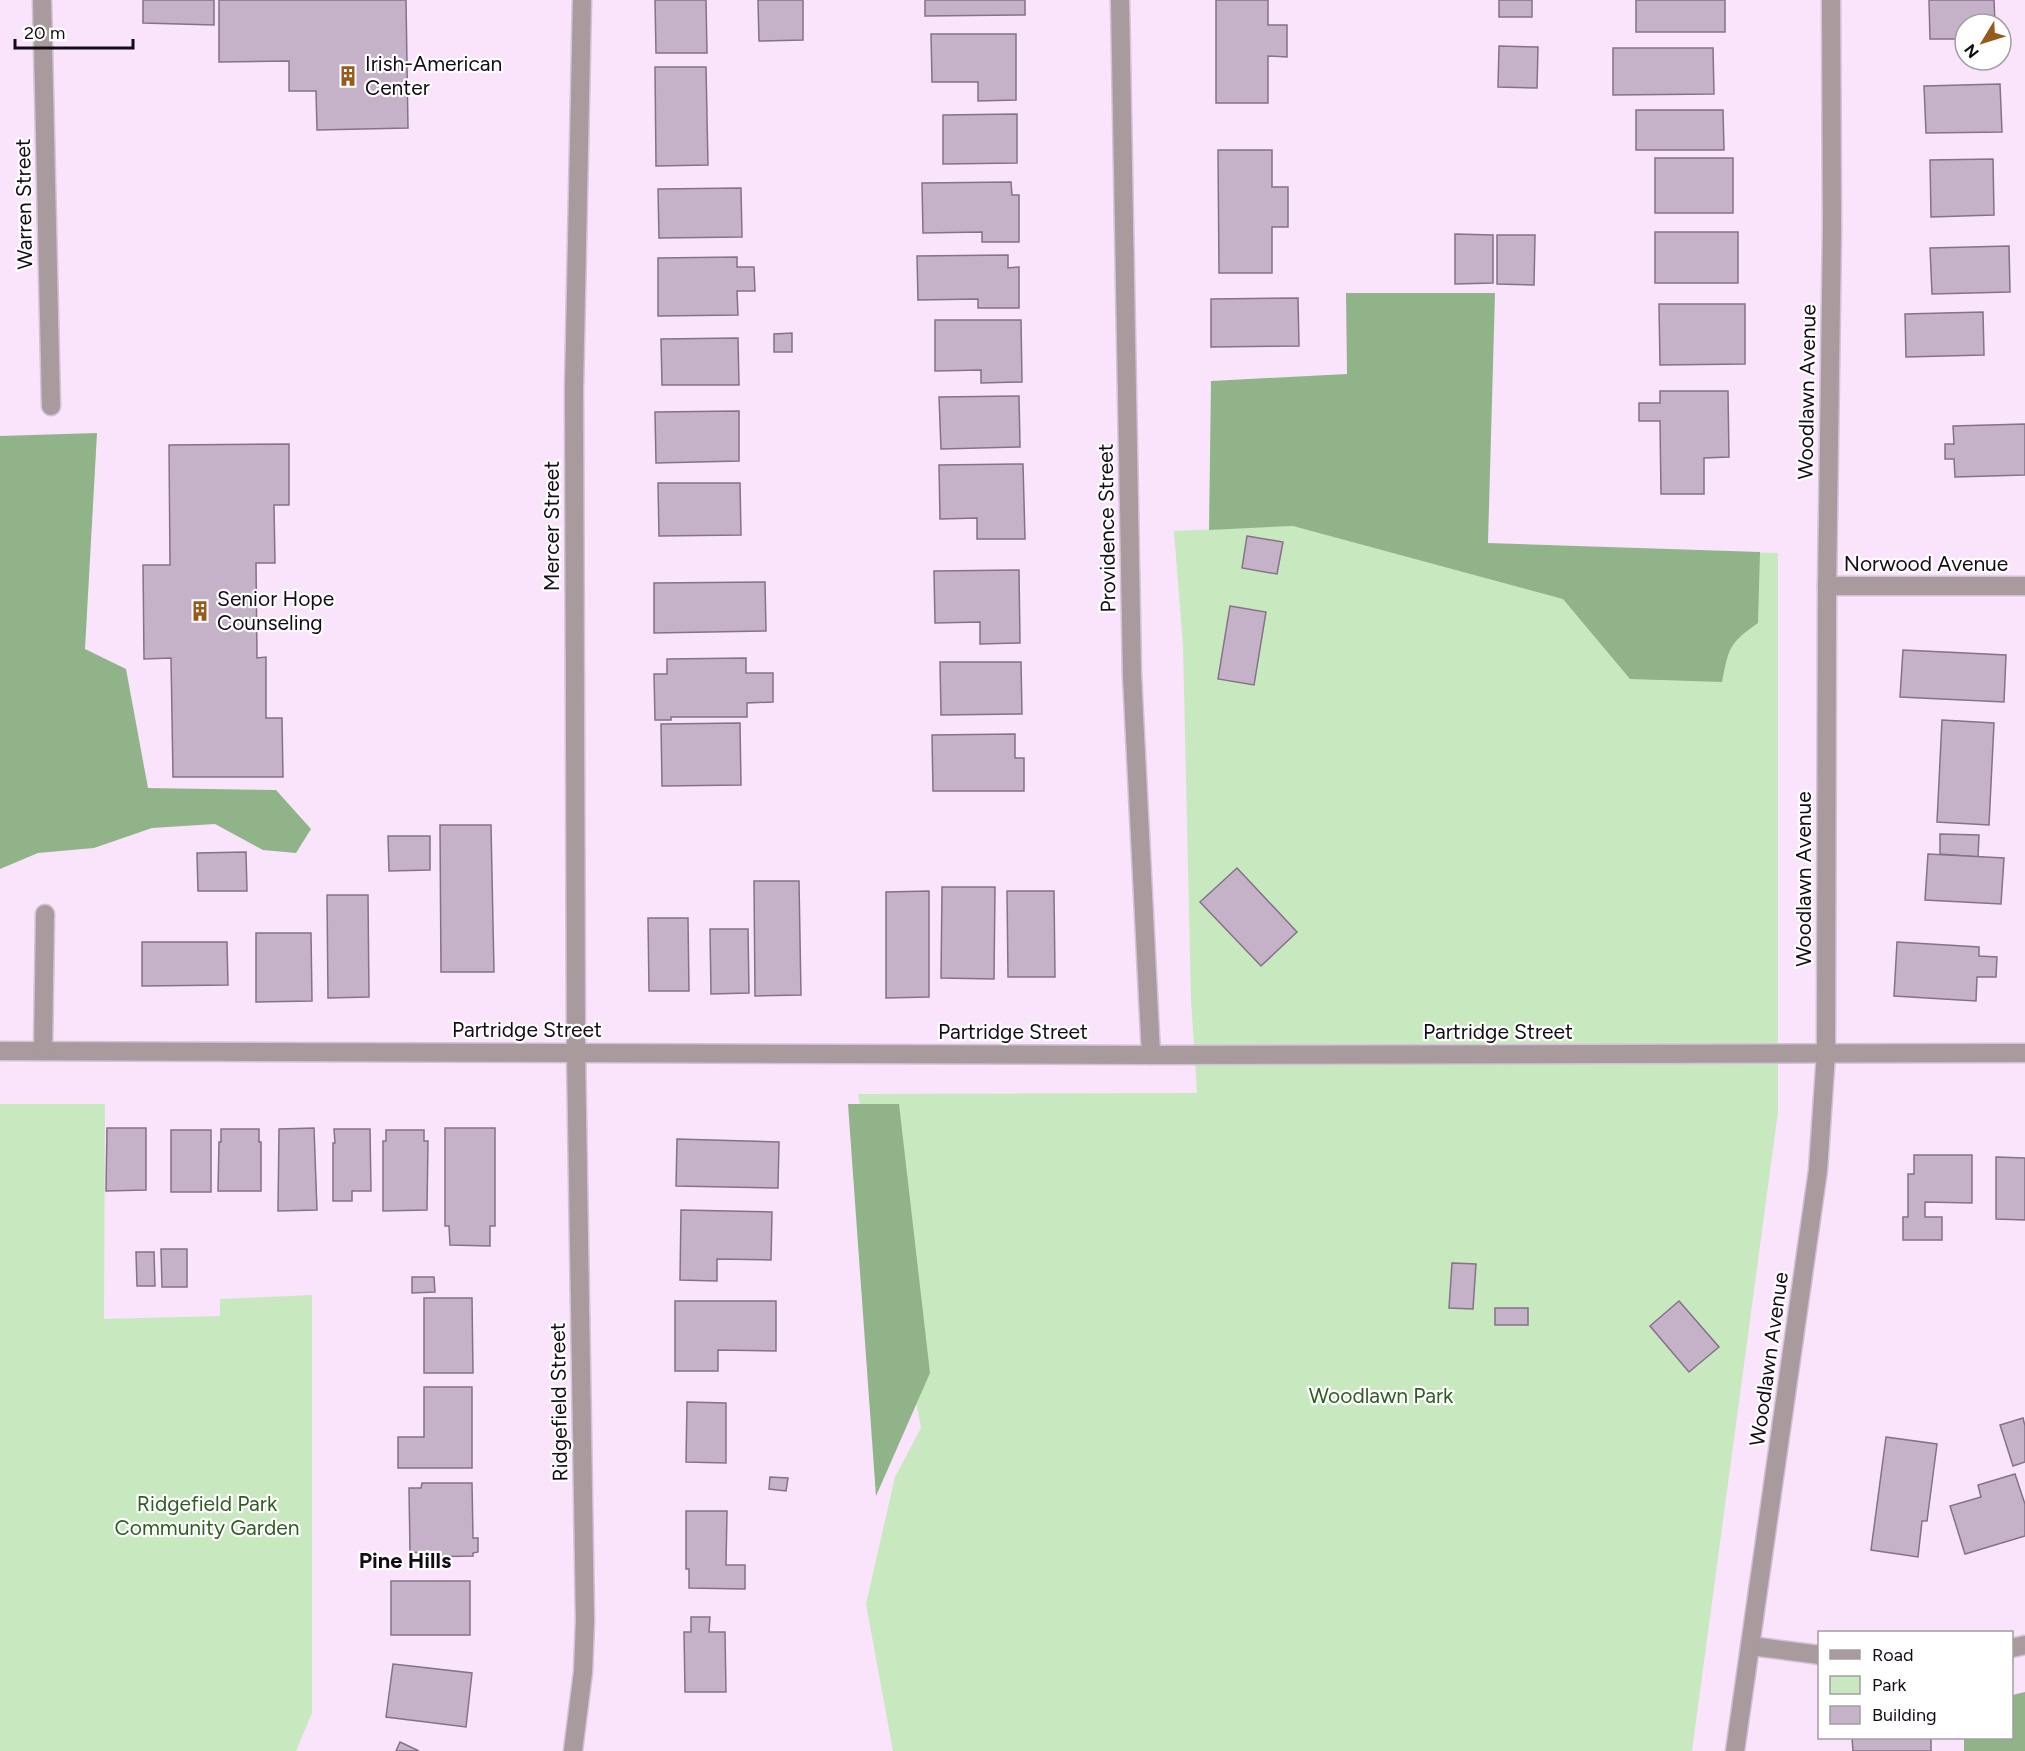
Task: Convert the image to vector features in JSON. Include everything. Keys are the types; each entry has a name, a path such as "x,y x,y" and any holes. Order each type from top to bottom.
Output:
{"street":[{"name":"Warren Street","path":"42,0 51,406"},
{"name":"Mercer Street","path":"576,1052 574,389 582,0"},
{"name":"Providence Street","path":"1119,0 1132,675 1151,1055"},
{"name":"Woodlawn Avenue","path":"1735,1751 1818,1170 1826,1053 1827,586 1832,229 1831,0"},
{"name":"Norwood Avenue","path":"1827,586 2025,586"},
{"path":"43,1052 45,914"},
{"name":"Partridge Street","path":"0,1051 1151,1055 2025,1053"},
{"name":"Ridgefield Street","path":"573,1751 583,1672 585,1621 576,1052"},
{"path":"1751,1646 1818,1655"}],"green space":[{"path":"1346,293 1495,293 1488,543 1760,552 1758,623 1741,636 1731,648 1722,682 1630,679 1563,599 1293,526 1209,530 1211,381 1347,374"},
{"path":"97,433 85,649 126,669 148,788 276,790 311,829 296,853 263,850 215,824 152,828 94,848 38,853 0,869 0,436"},
{"name":"Woodlawn Park","path":"1293,526 1502,545 1778,553 1778,1112 1692,1751 893,1751 866,1604 895,1477 921,1428 858,1094 1197,1093 1191,1000 1183,646 1174,531"},
{"name":"Ridgefield Park Community Garden","path":"0,1104 105,1104 104,1319 220,1316 220,1299 312,1295 312,1713 296,1751 0,1751"},
{"path":"848,1104 899,1104 930,1373 876,1496"},
{"path":"2025,1692 2025,1751 1964,1751 1964,1739 2013,1739 2013,1695"}],"building":[{"path":"143,0 214,0 214,25 143,23"},
{"name":"Irish-American Center","path":"219,0 406,0 408,128 317,130 316,91 289,91 289,61 219,62"},
{"path":"655,0 706,0 707,53 656,53"},
{"path":"758,0 803,0 803,40 759,41"},
{"path":"925,0 1025,0 1025,15 925,16"},
{"path":"1216,0 1268,0 1268,25 1287,25 1287,57 1268,56 1268,103 1216,103"},
{"path":"1499,0 1532,0 1532,17 1499,17"},
{"path":"1636,0 1725,0 1725,32 1636,32"},
{"path":"1929,0 1994,0 1994,12 1953,12 1953,39 1930,39"},
{"path":"931,34 1016,34 1016,100 978,101 978,82 932,82"},
{"path":"1499,46 1538,47 1537,88 1498,87"},
{"path":"1613,48 1713,48 1714,94 1613,95"},
{"path":"655,67 706,67 708,165 656,166"},
{"path":"2000,84 2002,132 1926,133 1924,86"},
{"path":"1636,110 1723,110 1724,150 1636,150"},
{"path":"1017,114 1017,163 943,164 943,115"},
{"path":"1218,150 1272,150 1272,187 1288,187 1288,227 1272,227 1272,273 1219,273"},
{"path":"1655,158 1733,158 1733,213 1655,213"},
{"path":"1993,159 1994,215 1931,217 1930,160"},
{"path":"1011,182 1012,195 1019,195 1019,242 982,242 982,232 923,233 922,183"},
{"path":"741,188 742,237 659,238 658,189"},
{"path":"1655,232 1738,232 1738,283 1655,283"},
{"path":"1455,234 1493,235 1493,283 1455,284"},
{"path":"1497,235 1535,235 1534,285 1497,284"},
{"path":"2009,246 2010,292 1932,294 1930,248"},
{"path":"1008,255 1008,268 1019,267 1019,308 978,308 978,299 918,300 917,256"},
{"path":"737,257 737,267 754,267 755,291 737,291 738,315 658,316 658,258"},
{"path":"1298,298 1299,346 1211,347 1211,299"},
{"path":"1659,304 1745,304 1745,364 1660,365"},
{"path":"1983,312 1984,355 1906,357 1905,314"},
{"path":"935,320 1021,320 1022,382 981,383 981,370 935,371"},
{"path":"792,333 792,352 774,352 774,334"},
{"path":"738,338 739,385 662,385 661,339"},
{"path":"1660,391 1728,391 1729,457 1704,458 1704,494 1661,494 1660,421 1639,421 1639,403 1660,403"},
{"path":"1019,396 1020,447 941,449 939,397"},
{"path":"739,411 739,461 656,463 655,412"},
{"path":"2025,424 2025,475 1955,477 1954,459 1945,459 1945,444 1954,444 1953,426"},
{"name":"Senior Hope Counseling","path":"289,444 289,505 274,505 275,563 256,563 257,658 266,657 266,718 282,718 283,777 173,777 171,658 144,659 143,565 170,565 169,445"},
{"path":"1023,464 1025,539 977,539 977,518 940,519 939,465"},
{"path":"658,483 740,483 741,535 659,536"},
{"path":"1247,536 1283,542 1277,574 1242,568"},
{"path":"1019,570 1020,643 980,644 980,622 935,623 934,571"},
{"path":"765,582 766,631 654,633 654,583"},
{"path":"1230,606 1266,612 1254,685 1218,679"},
{"path":"1903,650 2006,655 2004,702 1900,697"},
{"path":"746,658 746,673 773,673 773,702 747,703 747,717 671,717 671,720 655,720 654,674 667,674 667,659"},
{"path":"940,662 1021,662 1022,714 941,715"},
{"path":"1942,720 1994,723 1989,825 1937,822"},
{"path":"740,723 741,785 662,786 661,724"},
{"path":"1015,734 1015,758 1024,758 1024,791 933,791 932,735"},
{"path":"440,825 491,825 494,972 441,972"},
{"path":"1940,834 1979,835 1978,857 1940,854"},
{"path":"388,836 430,836 430,870 389,871"},
{"path":"246,852 247,891 198,891 197,853"},
{"path":"1928,854 2004,858 2001,904 1925,900"},
{"path":"1237,868 1297,932 1261,966 1200,902"},
{"path":"754,881 799,881 801,995 755,996"},
{"path":"942,887 995,887 994,979 941,978"},
{"path":"929,891 929,997 886,998 886,892"},
{"path":"1007,891 1054,891 1055,977 1008,977"},
{"path":"327,895 368,895 369,997 328,998"},
{"path":"648,918 688,918 689,991 649,991"},
{"path":"710,929 748,929 749,993 711,994"},
{"path":"256,933 311,933 312,1001 256,1002"},
{"path":"142,942 227,942 228,985 142,986"},
{"path":"1897,942 1979,947 1979,956 1997,957 1996,977 1977,977 1976,1001 1894,996"},
{"path":"107,1128 146,1128 146,1190 106,1191"},
{"path":"314,1128 317,1210 278,1211 279,1129"},
{"path":"445,1128 495,1128 495,1226 490,1226 490,1246 450,1245 449,1226 445,1226"},
{"path":"221,1129 259,1129 261,1191 218,1191"},
{"path":"334,1129 370,1129 371,1191 352,1191 352,1201 333,1201"},
{"path":"171,1130 211,1130 211,1192 171,1192"},
{"path":"386,1130 424,1130 424,1141 428,1141 427,1210 383,1211 383,1141 386,1141"},
{"path":"677,1139 779,1142 778,1188 676,1186"},
{"path":"1914,1155 1972,1155 1972,1203 1925,1202 1925,1217 1942,1217 1942,1240 1903,1240 1903,1217 1908,1217 1908,1174 1914,1174"},
{"path":"1996,1157 2025,1158 2025,1220 1996,1219"},
{"path":"681,1210 772,1212 771,1260 717,1259 717,1281 680,1280"},
{"path":"161,1249 187,1249 187,1287 162,1287"},
{"path":"136,1252 154,1252 155,1286 137,1286"},
{"path":"1452,1263 1476,1264 1473,1309 1449,1308"},
{"path":"412,1277 434,1277 435,1292 412,1293"},
{"path":"424,1298 472,1298 473,1373 424,1373"},
{"path":"675,1301 776,1301 776,1351 718,1350 718,1371 675,1371"},
{"path":"1679,1301 1719,1347 1689,1372 1650,1326"},
{"path":"1495,1308 1528,1308 1528,1325 1495,1325"},
{"path":"424,1387 472,1387 472,1468 398,1468 398,1437 424,1437"},
{"path":"687,1402 726,1403 726,1463 686,1462"},
{"path":"2023,1418 2025,1462 2013,1466 2000,1425"},
{"path":"1886,1437 1937,1444 1927,1521 1922,1521 1918,1557 1871,1550"},
{"path":"2015,1474 2025,1504 2025,1536 1965,1554 1950,1506 1981,1497 1978,1485"},
{"path":"770,1477 788,1478 786,1491 769,1489"},
{"path":"422,1483 472,1483 473,1538 478,1538 478,1552 473,1553 473,1556 422,1557 422,1553 410,1552 409,1488 421,1488"},
{"path":"686,1511 727,1511 726,1565 745,1565 745,1589 689,1588 689,1569 686,1569"},
{"path":"391,1581 470,1581 470,1635 391,1635"},
{"path":"691,1617 710,1617 709,1632 725,1632 726,1692 685,1692 684,1632 691,1632"},
{"path":"393,1664 472,1673 466,1727 386,1717"},
{"path":"1852,1739 1931,1739 1931,1751 1853,1751"},
{"path":"400,1742 419,1751 396,1751"}],"place":[{"name":"Irish-American Center","path":"348,76"},
{"name":"Senior Hope Counseling","path":"200,611"}],"district":[{"name":"Pine Hills","path":"405,1560"}]}
